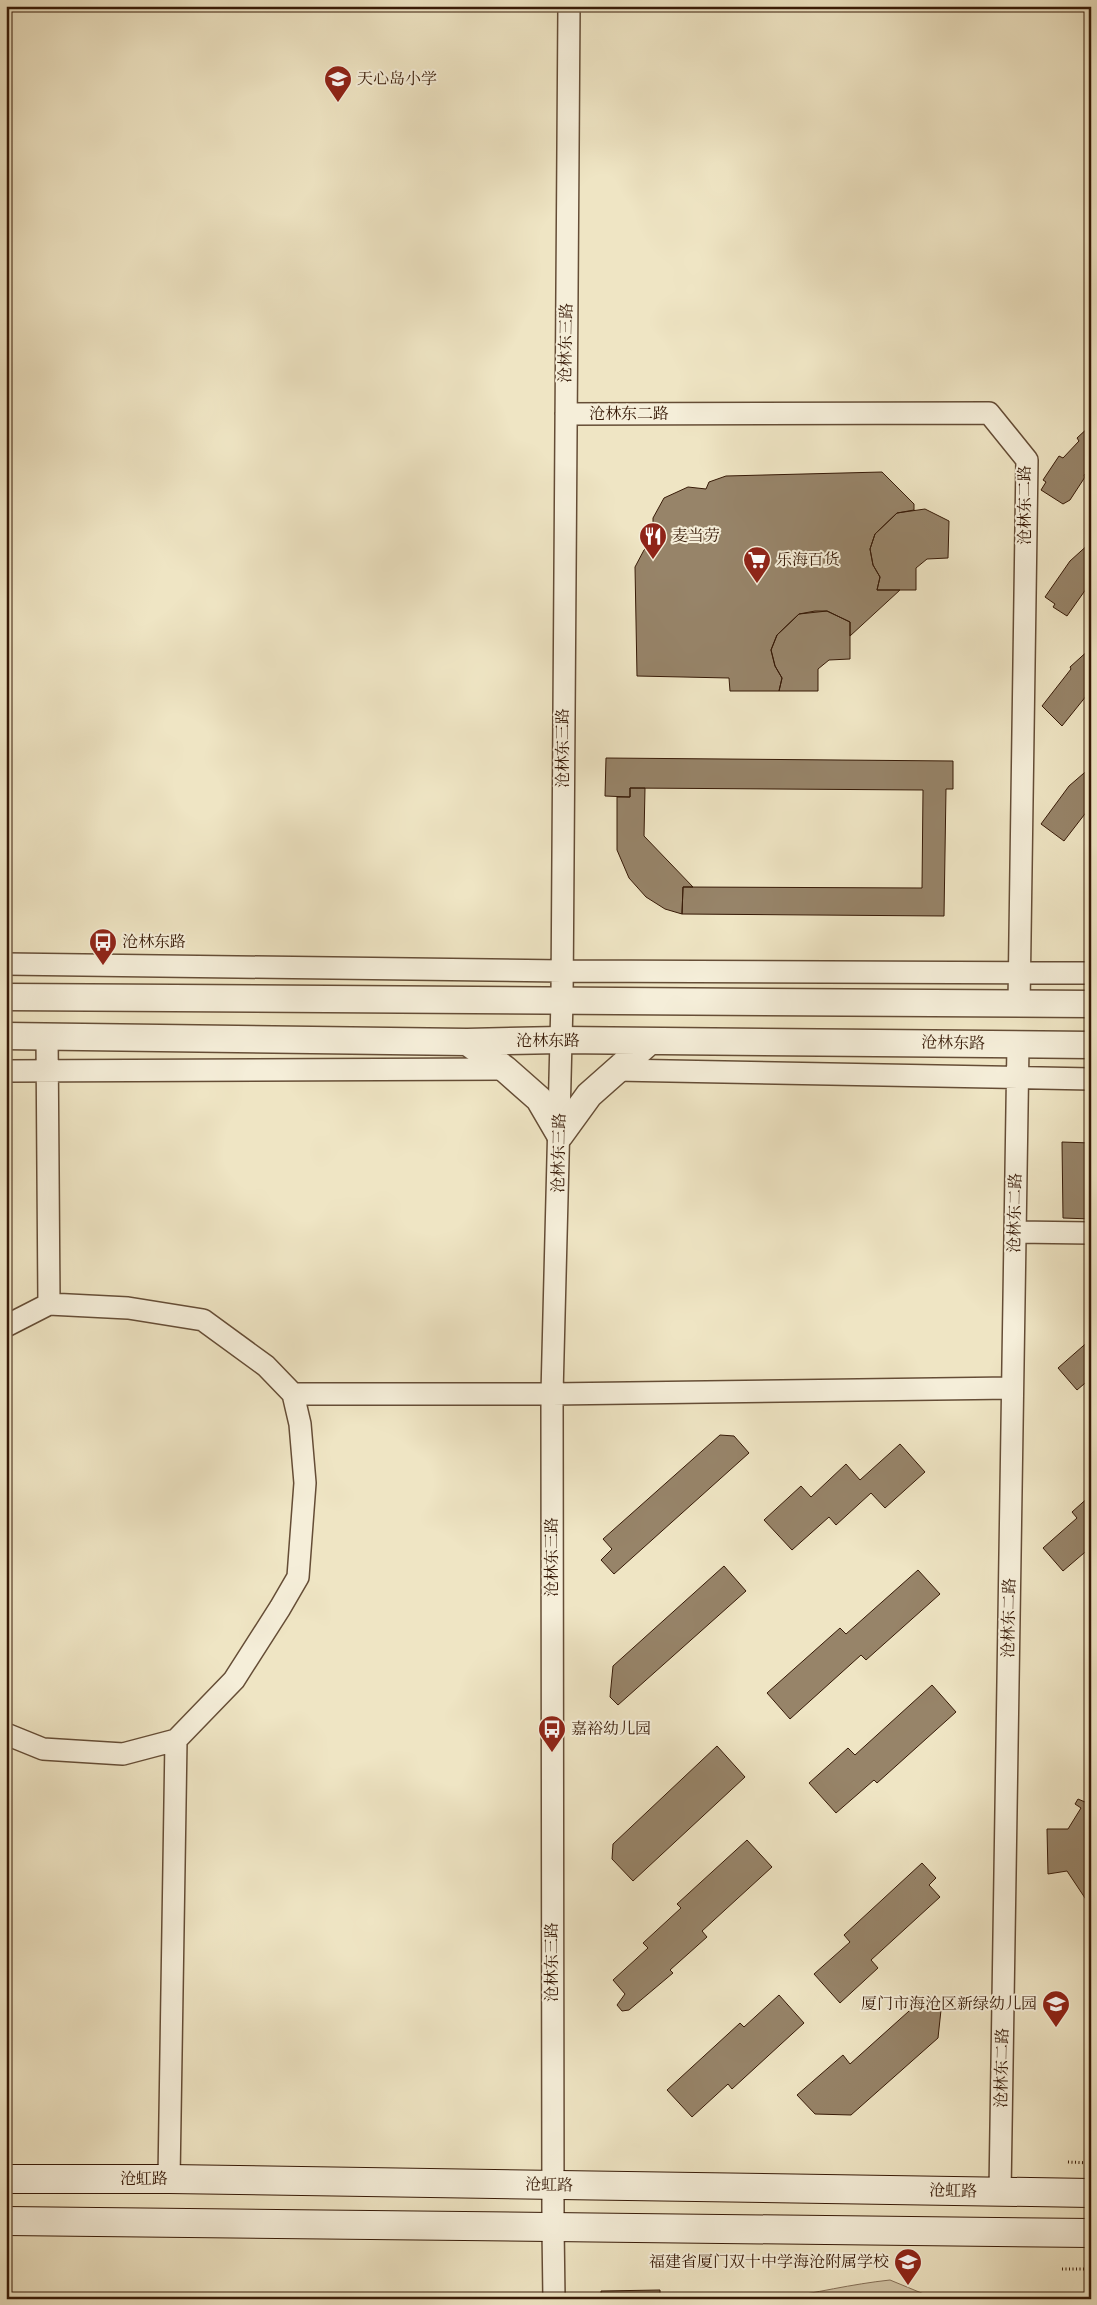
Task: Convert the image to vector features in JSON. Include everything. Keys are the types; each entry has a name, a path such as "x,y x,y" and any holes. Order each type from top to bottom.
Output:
{"main road":[{"name":"沧虹路","path":"6,2179 169,2179 1091,2193"},
{"path":"6,2221 1091,2233"}],"street":[{"name":"沧林东三路","path":"554,2299 552,2227 554,2185 552,1394 562,1000 569,6"},
{"name":"沧林东二路","path":"566,414 989,413 1027,460 1019,1004"},
{"path":"6,964 562,971 1091,972"},
{"path":"6,998 1091,1004"},
{"name":"沧林东路","path":"6,1036 468,1042 560,1040 1091,1045"},
{"path":"47,1036 48,1304"},
{"path":"468,1042 505,1069 539,1099 560,1135 589,1095 650,1041"},
{"name":"沧林东二路","path":"1000,2192 1018,1045"},
{"path":"6,1070 505,1069"},
{"path":"616,1070 1091,1080"},
{"path":"1015,1232 1091,1233"},
{"path":"6,1326 48,1304 128,1308 203,1320 266,1366 293,1394 300,1424 305,1483 298,1577 234,1680 176,1740 123,1754 43,1749 6,1734"},
{"path":"293,1394 552,1394 1012,1388"},
{"path":"169,2179 176,1740"}],"path":[{"path":"1068,2162 1091,2162"},
{"path":"1062,2269 1091,2269"}],"shaded area":[{"path":"890,2280 936,2299 777,2299 862,2284"}],"building":[{"path":"1091,425 1091,469 1084,475 1085,477 1070,500 1063,504 1041,490 1046,482 1043,480 1059,456 1063,458 1079,441 1077,438"},
{"name":"乐海百货","path":"882,472 914,504 914,510 897,513 875,534 870,549 873,565 880,577 877,590 900,590 850,636 850,622 827,611 799,614 777,635 771,650 775,666 782,678 779,691 730,691 729,678 637,676 635,567 644,550 653,541 653,518 664,498 688,487 706,489 709,482 726,476"},
{"path":"925,509 949,521 948,558 927,559 916,568 916,590 877,590 880,577 873,565 870,549 875,534 897,513"},
{"path":"1091,542 1091,582 1067,616 1053,607 1055,604 1045,597 1070,561"},
{"path":"827,611 850,622 850,659 829,660 818,669 818,691 779,691 782,678 775,666 771,650 777,635 799,614"},
{"path":"1091,648 1091,690 1062,726 1042,706 1071,669 1070,667"},
{"path":"606,758 953,761 953,789 946,789 944,916 682,914 683,887 922,888 923,790 630,788 630,797 605,796"},
{"path":"1091,767 1091,806 1064,841 1041,824 1069,786"},
{"path":"630,788 645,788 644,836 693,887 683,887 682,914 665,909 646,897 629,878 617,850 617,797 630,797"},
{"path":"1062,1142 1091,1143 1091,1219 1063,1218"},
{"path":"1091,1339 1091,1378 1077,1390 1058,1368"},
{"path":"720,1435 734,1436 749,1453 614,1574 601,1560 612,1549 603,1539"},
{"path":"900,1444 925,1472 885,1508 871,1493 836,1525 829,1517 792,1550 764,1520 801,1486 811,1497 846,1464 860,1480"},
{"path":"1091,1495 1091,1529 1088,1531 1091,1534 1091,1547 1063,1571 1043,1548 1077,1518 1072,1512"},
{"path":"724,1566 746,1591 618,1705 610,1697 613,1666"},
{"path":"918,1570 940,1594 866,1660 861,1655 790,1719 767,1693 840,1628 846,1634"},
{"path":"932,1685 956,1712 877,1783 874,1780 836,1813 809,1783 848,1748 855,1755"},
{"path":"717,1746 745,1777 633,1881 612,1859 613,1844"},
{"path":"1091,1790 1091,1899 1087,1901 1067,1871 1048,1874 1047,1829 1068,1829 1081,1808 1075,1804 1078,1799 1085,1802"},
{"path":"747,1840 772,1867 702,1931 707,1937 670,1970 673,1973 629,2010 622,2011 617,2005 625,1994 613,1980 648,1948 643,1943 681,1908 677,1904"},
{"path":"922,1863 936,1878 929,1885 940,1897 871,1960 878,1968 840,2003 814,1974 850,1942 844,1935"},
{"path":"928,1994 941,2010 938,2038 851,2115 815,2114 797,2095 843,2055 850,2064"},
{"path":"779,1995 804,2023 732,2089 728,2084 692,2117 667,2090 740,2023 744,2027"},
{"path":"660,2290 660,2299 601,2299 601,2291"}],"place":[{"name":"天心岛小学","path":"338,103"},
{"name":"麦当劳","path":"653,560"},
{"name":"乐海百货","path":"757,584"},
{"name":"沧林东路","path":"103,966"},
{"name":"嘉裕幼儿园","path":"552,1753"},
{"name":"厦门市海沧区新绿幼儿园","path":"1056,2028"},
{"name":"福建省厦门双十中学海沧附属学校","path":"908,2286"}]}
